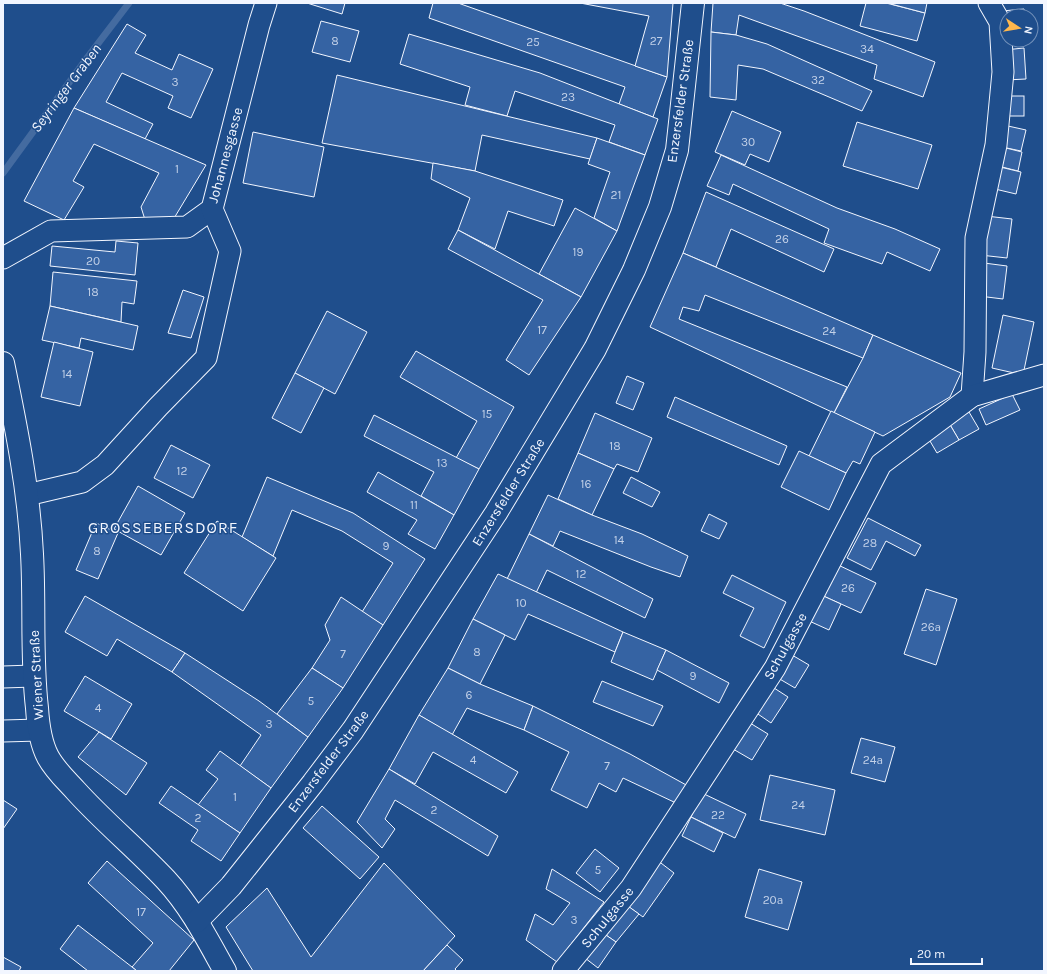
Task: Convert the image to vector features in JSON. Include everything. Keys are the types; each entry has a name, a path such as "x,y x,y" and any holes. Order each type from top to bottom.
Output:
{"street":[{"name":"Johannesgasse","path":"3,258 51,231 187,227 212,209 266,3"},
{"name":"Enzersfelder Straße","path":"198,921 231,886 353,730 496,513 595,349 634,270 660,207 677,150 693,3"},
{"path":"972,396 975,352 976,238 996,145 1002,72 1000,22 989,3"},
{"path":"27,495 82,482 105,465 206,358 230,251 212,209"},
{"name":"Wiener Straße","path":"3,362 27,495 32,554 34,611 33,676 39,730 47,756 57,770 90,807 167,881 198,921 225,971"},
{"name":"Schulgasse","path":"563,971 631,888 775,668 881,464 972,396 1044,375"},
{"path":"3,677 33,676"},
{"path":"3,731 39,730"}],"building":[{"path":"307,3 345,3 342,14"},
{"path":"433,3 458,3 667,77 653,117 619,104 625,87 429,18"},
{"path":"580,3 673,3 667,77 635,66 649,16"},
{"path":"713,3 780,3 935,62 923,97 874,79 877,65 739,15 736,35 711,32"},
{"path":"866,3 886,3 925,13 917,41 860,26"},
{"path":"891,3 927,3 925,13"},
{"path":"321,21 359,31 350,62 312,52"},
{"path":"127,24 146,35 135,53 172,70 179,54 213,69 191,118 168,108 173,96 122,73 106,102 153,124 145,139 74,108"},
{"path":"711,32 736,35 767,44 872,91 862,111 763,69 738,65 736,100 710,97"},
{"path":"409,34 540,73 658,119 645,155 609,142 615,125 515,91 507,116 465,105 470,87 400,64"},
{"path":"1024,48 1026,79 1006,80 1004,50"},
{"path":"337,75 597,138 590,159 482,135 475,171 322,143"},
{"path":"1006,96 1024,96 1024,116 1006,116"},
{"path":"74,108 206,165 173,220 146,223 141,207 159,173 94,144 73,181 84,187 64,220 24,201"},
{"path":"732,111 781,132 769,162 750,154 745,165 715,152"},
{"path":"857,122 932,145 918,189 843,166"},
{"path":"1008,126 1026,130 1021,151 1002,147"},
{"path":"253,132 324,147 314,197 243,183"},
{"path":"597,138 645,155 617,231 594,218 610,172 588,164"},
{"path":"1002,147 1022,152 1018,171 998,166"},
{"path":"721,155 837,208 895,229 940,249 930,271 887,252 882,264 824,243 829,229 733,184 729,195 707,186"},
{"path":"433,163 475,171 563,200 554,226 508,211 495,249 458,230 470,198 431,179"},
{"path":"1000,167 1021,172 1016,194 995,189"},
{"path":"706,192 834,249 824,272 731,229 716,267 683,253"},
{"path":"575,208 617,231 581,297 539,274"},
{"path":"986,216 1012,219 1007,258 980,255"},
{"path":"458,230 581,297 529,375 506,360 543,300 448,249"},
{"path":"116,241 138,243 135,275 50,266 52,246 115,252"},
{"path":"683,253 873,335 863,358 705,295 699,311 683,307 679,319 847,387 834,413 650,327"},
{"path":"984,263 1007,266 1003,299 979,296"},
{"path":"53,272 137,281 134,304 122,302 121,322 50,306"},
{"path":"183,290 204,297 191,338 168,333"},
{"path":"50,306 138,326 133,350 81,338 79,348 42,340"},
{"path":"327,311 367,332 335,394 295,373"},
{"path":"1003,315 1034,322 1023,375 992,368"},
{"path":"873,335 961,373 950,397 883,436 834,413 863,358"},
{"path":"54,342 93,352 80,406 41,397"},
{"path":"416,351 514,407 479,469 456,458 477,421 400,377"},
{"path":"295,373 324,388 301,433 272,418"},
{"path":"627,376 644,383 633,410 616,403"},
{"path":"1012,394 1020,410 986,425 979,409"},
{"path":"675,397 787,446 779,465 667,417"},
{"path":"831,411 875,432 860,464 853,461 846,473 809,456"},
{"path":"969,412 979,429 959,440 949,423"},
{"path":"595,413 652,438 638,472 617,464 614,469 578,453"},
{"path":"374,415 479,469 454,515 421,496 434,472 364,436"},
{"path":"949,423 959,440 937,453 927,436"},
{"path":"171,445 210,465 193,498 154,478"},
{"path":"799,451 846,473 829,510 781,487"},
{"path":"578,453 614,469 592,515 558,499"},
{"path":"378,472 454,515 435,549 408,534 417,520 367,492"},
{"path":"267,477 353,513 425,559 383,625 362,612 393,563 342,531 292,510 273,556 242,537"},
{"path":"631,477 660,492 652,507 623,493"},
{"path":"138,486 185,513 161,555 114,529"},
{"path":"548,495 592,515 642,534 688,556 680,577 560,531 553,546 529,534"},
{"path":"709,514 727,523 719,539 701,531"},
{"path":"868,518 921,545 915,556 886,541 871,570 847,558"},
{"path":"217,521 276,558 243,611 184,573"},
{"path":"96,523 118,533 98,579 76,570"},
{"path":"529,534 653,599 645,618 547,570 536,593 507,579"},
{"path":"834,563 876,583 861,613 819,594"},
{"path":"498,574 623,632 615,652 528,614 515,640 473,619"},
{"path":"732,575 786,602 764,648 740,636 754,608 723,593"},
{"path":"926,589 957,599 936,665 904,654"},
{"path":"819,594 841,604 829,630 807,620"},
{"path":"85,596 185,653 172,672 117,639 107,656 65,632"},
{"path":"341,597 383,625 343,688 312,668 330,640 325,625"},
{"path":"473,619 505,635 480,684 448,668"},
{"path":"623,632 666,650 653,680 611,662"},
{"path":"666,650 729,683 719,703 657,670"},
{"path":"185,653 259,701 308,737 271,788 240,766 261,735 172,672"},
{"path":"792,655 809,665 795,688 778,678"},
{"path":"312,668 343,688 308,737 277,714"},
{"path":"448,668 480,684 533,706 524,730 467,708 452,735 419,715"},
{"path":"85,676 132,704 111,739 64,711"},
{"path":"602,681 663,706 653,726 593,702"},
{"path":"771,686 788,697 771,723 755,712"},
{"path":"533,706 630,754 688,786 676,803 623,778 616,792 599,783 587,808 551,790 569,752 524,730"},
{"path":"419,715 518,772 506,793 433,752 415,784 389,769"},
{"path":"750,723 768,734 752,760 733,749"},
{"path":"99,732 147,763 126,795 78,757"},
{"path":"861,738 895,747 885,782 851,773"},
{"path":"220,751 271,788 240,833 198,805 218,779 206,770"},
{"path":"389,769 498,836 488,856 395,800 385,819 395,829 382,848 357,822"},
{"path":"770,775 835,790 825,835 760,820"},
{"path":"171,786 240,833 221,861 191,841 198,830 159,803"},
{"path":"702,793 746,814 735,838 691,817"},
{"path":"3,800 17,809 3,829"},
{"path":"322,806 379,857 360,879 303,828"},
{"path":"691,817 723,833 714,852 682,836"},
{"path":"595,849 619,868 600,892 576,873"},
{"path":"657,860 674,873 643,917 625,904"},
{"path":"107,861 194,940 169,971 137,971 132,967 153,943 88,883"},
{"path":"384,863 455,936 423,971 253,971 226,927 267,888 311,957"},
{"path":"552,869 604,902 557,962 526,940 535,914 553,925 570,903 546,889"},
{"path":"759,869 802,882 788,930 745,917"},
{"path":"625,904 639,914 616,942 603,933"},
{"path":"78,925 137,971 88,971 60,949"},
{"path":"603,933 616,942 598,968 585,958"},
{"path":"447,945 463,960 455,969 457,971 423,971"},
{"path":"3,957 21,967 19,971 3,971"}],"waterway":[{"name":"Seyringer Graben","path":"3,173 129,3"}],"district":[{"name":"GROSSEBERSDORF","path":"163,527"}]}
